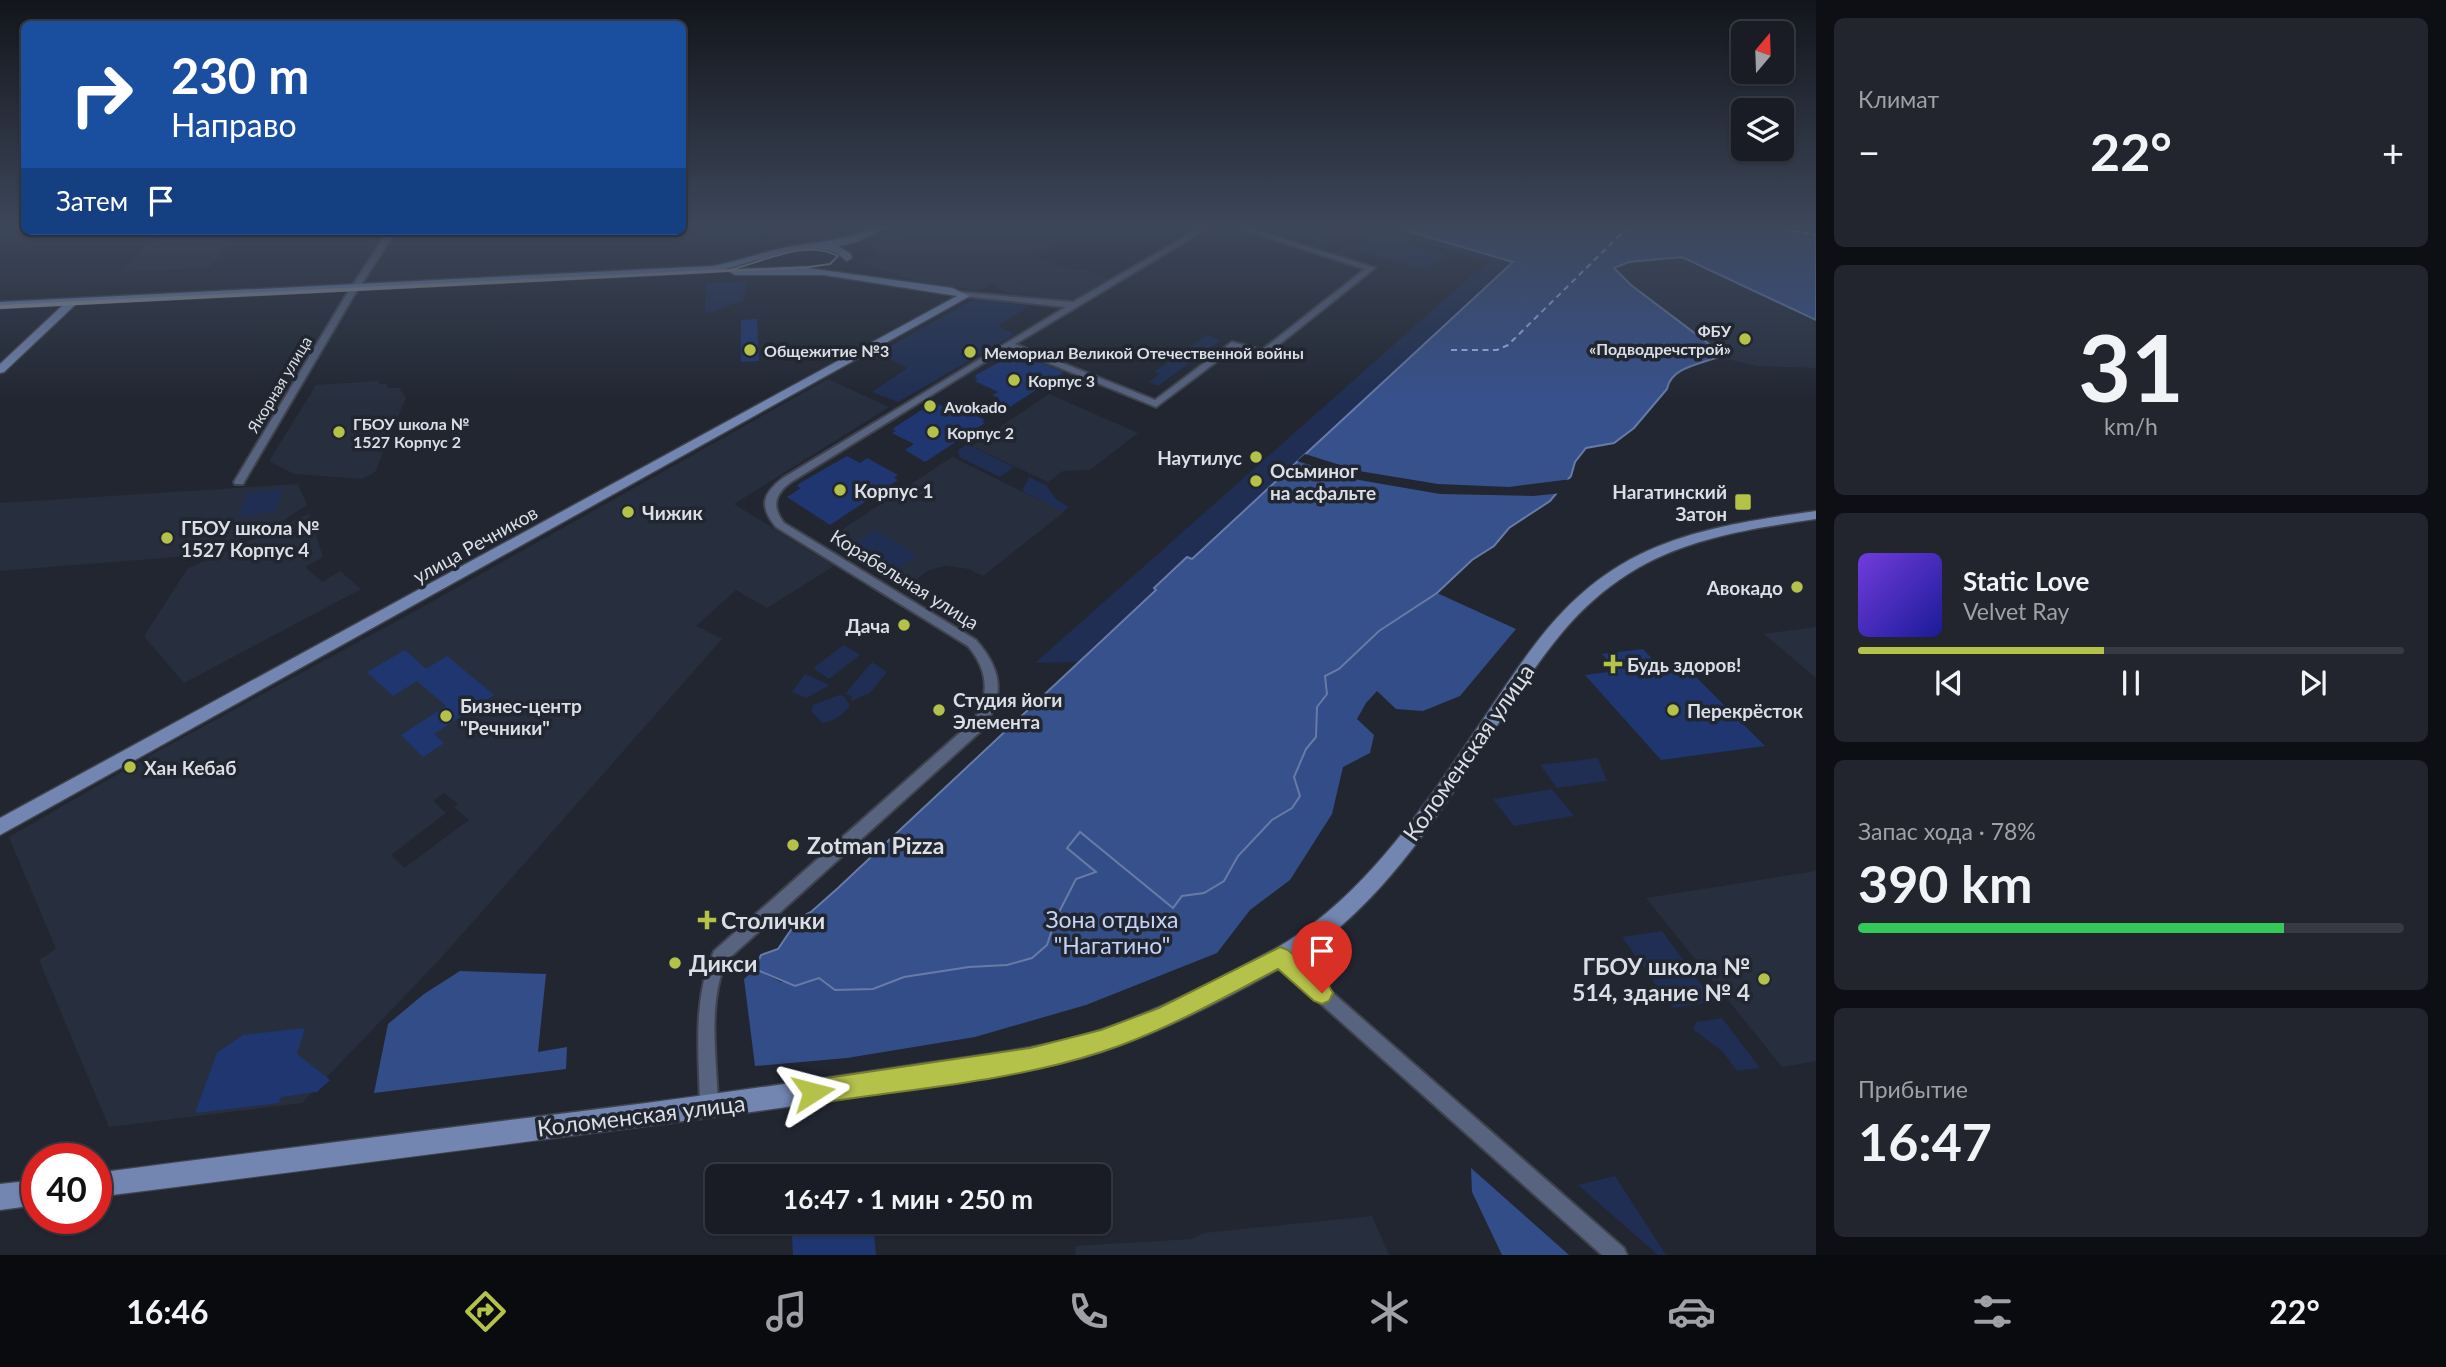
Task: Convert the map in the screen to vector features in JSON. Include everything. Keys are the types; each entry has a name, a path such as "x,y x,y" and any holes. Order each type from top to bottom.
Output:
{"street":[{"name":"Якорная улица","path":"239,482 356,286"},
{"path":"0,307 417,286"},
{"path":"913,286 1075,305"},
{"name":"Корабельная улица","path":"709,1106 709,988 710,976 720,956 977,726 989,708 993,690 989,665 972,643 780,525 771,514 768,505 770,496 787,480 1108,286"},
{"path":"1009,344 1156,404 1236,344 1263,353 1349,286"},
{"name":"улица Речников","path":"0,827 964,298 963,293"},
{"path":"0,370 71,303"},
{"name":"Коломенская улица","path":"112,1183 709,1106 1030,1059 1101,1041 1166,1016 1280,957 1316,935 1347,908 1413,836 1546,638 1587,593 1645,557 1678,543 1713,532 1816,515"},
{"path":"1280,957 1617,1255"},
{"path":"0,1197 21,1194"}],"shaded area":[{"path":"706,286 747,286 743,301 705,314"},
{"path":"941,286 988,286 982,290"},
{"path":"995,286 1099,286 1073,301 1007,293"},
{"path":"1460,286 1487,286 1191,559 1187,557 1154,587 1157,589 1079,662 1035,663"},
{"path":"1488,286 1632,286 1713,347 1718,357 1680,371 1634,428 1614,443 1586,448 1575,462 1571,476 1550,501 1509,528 1494,546 1472,560 1437,593 1379,631 1339,669 1325,676 1327,694 1317,707 1316,737 1306,749 1294,777 1300,796 1292,808 1272,820 1238,856 1224,881 1204,893 1182,896 1173,908 1080,832 1067,848 1096,872 1076,879 1056,918 1047,945 1032,958 1007,965 969,967 904,977 873,989 835,990 819,978 795,986 755,969 761,955 778,949 799,918 811,912 838,888 1156,590 1154,588 1187,557 1192,559"},
{"path":"1632,286 1743,286 1816,320 1816,368 1757,366 1718,357 1713,347"},
{"path":"1743,286 1816,286 1816,320"},
{"path":"976,298 1030,306 998,326 1015,334 898,402 872,392 907,368 878,353"},
{"path":"1207,335 1221,340 1158,386 1149,382 1159,374 1154,372"},
{"path":"828,379 889,407 734,504 834,566 767,608 736,590 696,626 722,639 441,958 302,1103 109,1127 39,960 56,949 9,837 151,755 417,610","holes":["444,793 458,804 454,807 469,820 404,868 391,855 446,813 433,801"]},
{"name":"ГБОУ школа № 1527 Корпус 2","path":"379,381 378,384 387,384 388,388 399,388 406,398 375,472 362,479 294,474 269,461 316,385"},
{"path":"1049,394 1138,433 1090,470 1063,471 1048,482 972,446"},
{"path":"967,444 1014,467 1000,477 959,457 958,450"},
{"path":"952,457 1064,512 983,576 969,569 945,566 929,570 910,584 831,537"},
{"path":"1029,477 1046,485 1056,499 1069,507 1063,512 1022,491"},
{"name":"ГБОУ школа № 1527 Корпус 4","path":"298,484 307,505 284,520 201,555 0,571 0,503"},
{"path":"283,489 275,512 238,517 247,493"},
{"path":"309,514 323,557 305,567 322,582 340,571 361,589 184,683 144,636 188,568"},
{"path":"875,530 917,555 896,570 854,544"},
{"path":"1816,627 1816,678 1764,634"},
{"path":"844,645 860,655 829,679 813,668"},
{"path":"872,662 887,672 870,693 851,701 852,696 845,694"},
{"path":"805,674 830,685 806,698 792,692"},
{"path":"839,695 844,696 850,705 838,717 822,723 811,711 813,705"},
{"path":"1598,758 1607,781 1557,788 1540,765"},
{"path":"1552,789 1574,816 1514,826 1493,799"},
{"name":"ГБОУ школа № 514, здание № 4","path":"1816,871 1816,1061 1782,1067 1646,898"},
{"path":"1662,931 1714,1002 1673,1008 1622,937"},
{"path":"1722,1018 1760,1068 1737,1071 1723,1052 1693,1029 1696,1022"},
{"path":"1615,1176 1666,1255 1658,1255 1578,1185"},
{"path":"1372,1216 1389,1255 1076,1255 1075,1246 1192,1239 1204,1233"}],"green space":[{"name":"Зона отдыха \"Нагатино\"","path":"1437,593 1516,629 1460,696 1423,711 1396,709 1377,691 1357,719 1374,735 1370,753 1343,767 1332,814 1290,880 1250,910 1217,953 1086,1005 975,1037 847,1058 755,1066 744,979 755,969 781,982 819,978 873,989 904,977 969,967 1006,965 1047,945 1056,918 1076,879 1095,871 1066,848 1081,832 1182,896 1204,893 1224,881 1238,856 1272,820 1292,808 1300,796 1294,777 1306,749 1316,737 1317,707 1327,694 1325,676 1339,669 1378,631"},
{"path":"460,971 546,974 538,1052 567,1047 566,1069 374,1093 388,1024 424,994"},
{"path":"1471,1168 1569,1255 1502,1255 1472,1192"}],"pier":[{"path":"1305,454 1359,471 1438,484 1509,487 1572,479 1563,493 1533,496 1440,494 1359,480 1297,461"}],"building":[{"name":"Общежитие №3","path":"757,319 759,361 741,362 741,320"},
{"name":"Корпус 3","path":"1016,353 1064,372 1010,407 995,401 999,398 992,395 998,392 975,381 978,379 975,378"},
{"name":"Корпус 2","path":"934,402 948,409 954,405 985,420 982,422 985,423 925,462 905,450 914,444 892,433 896,431 892,429"},
{"name":"Корпус 1","path":"847,456 860,463 867,458 898,475 894,478 898,480 830,525 787,497 801,488 797,486 800,483"},
{"name":"Перекрёсток","path":"1643,649 1659,666 1682,663 1765,746 1661,760 1585,675 1617,671 1602,654"},
{"name":"Бизнес-центр \"Речники\"","path":"405,650 426,669 447,656 494,695 434,734 444,743 423,757 401,735 446,706 417,681 393,696 367,672"},
{"path":"305,1028 297,1054 330,1080 317,1092 281,1097 279,1103 195,1113 217,1053 243,1035"},
{"path":"874,1234 876,1255 793,1255 792,1235"}],"ferry route":[{"path":"1451,350 1497,350 1508,345 1568,286"}],"tram line":[{"path":"0,306 414,286"},
{"path":"0,308 443,286"}],"place":[{"name":"ФБУ «Подводречстрой»","path":"1745,339"},
{"name":"Общежитие №3","path":"750,350"},
{"name":"Мемориал Великой Отечественной войны","path":"970,352"},
{"name":"Корпус 3","path":"1014,380"},
{"name":"Avokado","path":"930,406"},
{"name":"ГБОУ школа № 1527 Корпус 2","path":"339,432"},
{"name":"Корпус 2","path":"933,432"},
{"name":"Наутилус","path":"1256,457"},
{"name":"Осьминог на асфальте","path":"1256,481"},
{"name":"Корпус 1","path":"840,490"},
{"name":"Нагатинский Затон","path":"1743,502"},
{"name":"Чижик","path":"628,512"},
{"name":"ГБОУ школа № 1527 Корпус 4","path":"167,538"},
{"name":"Авокадо","path":"1797,587"},
{"name":"Дача","path":"904,625"},
{"name":"Будь здоров!","path":"1613,664"},
{"name":"Студия йоги Элемента","path":"939,710"},
{"name":"Перекрёсток","path":"1673,710"},
{"name":"Бизнес-центр \"Речники\"","path":"446,716"},
{"name":"Хан Кебаб","path":"130,767"},
{"name":"Zotman Pizza","path":"793,845"},
{"name":"Столички","path":"707,920"},
{"name":"Дикси","path":"675,963"},
{"name":"ГБОУ школа № 514, здание № 4","path":"1764,979"}],"route":[{"path":"813,1092 1030,1059 1101,1041 1166,1016 1280,957 1322,993"}]}
